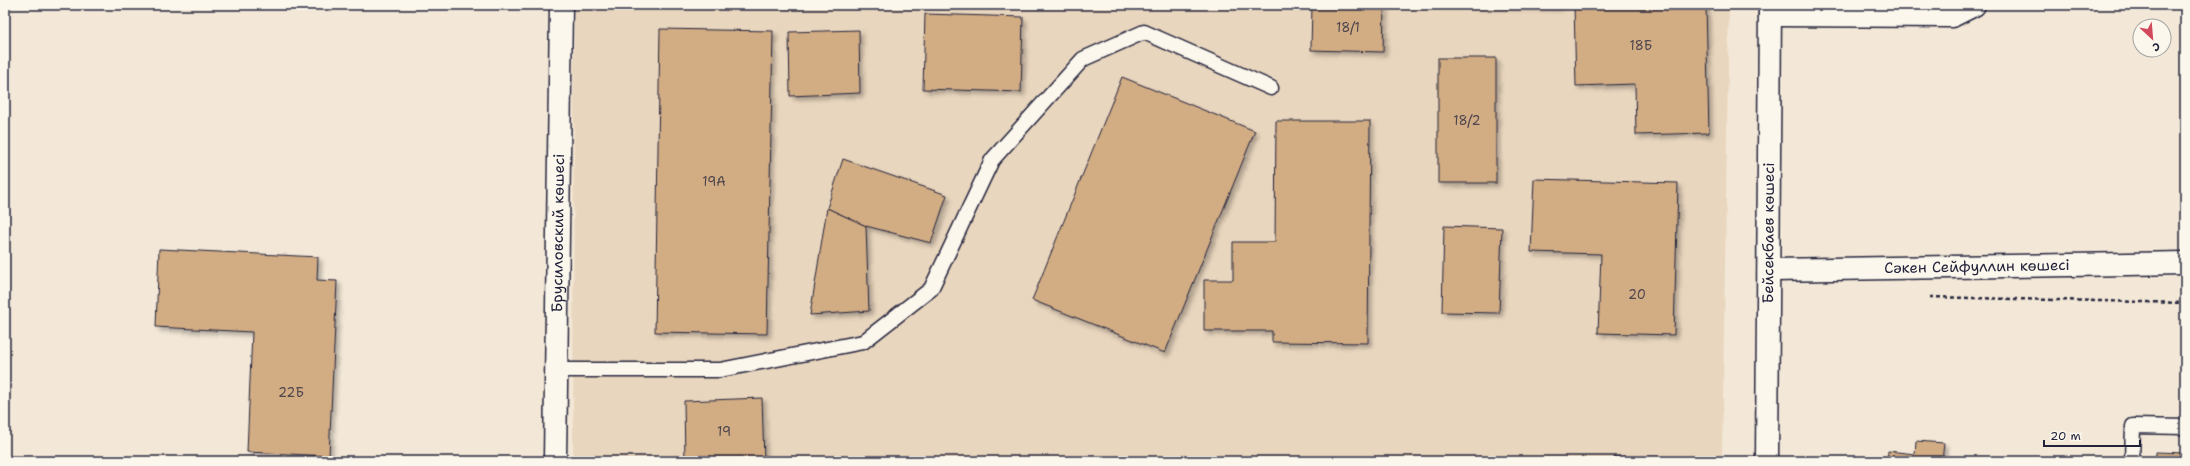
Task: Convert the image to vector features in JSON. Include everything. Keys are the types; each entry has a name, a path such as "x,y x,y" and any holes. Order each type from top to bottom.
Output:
{"street":[{"name":"Брусиловский көшесі","path":"555,461 561,5"},
{"path":"1770,10 1952,16 1974,5"},
{"name":"Бейсекбаев көшесі","path":"1767,461 1770,10"},
{"name":"Сәкен Сейфуллин көшесі","path":"1769,270 2185,263"}],"lane":[{"path":"556,370 720,370 863,342 930,289 992,160 1082,59 1144,32 1271,88"},
{"path":"2132,461 2133,426 2185,427"}],"path":[{"path":"1926,297 2185,303"}],"shaded area":[{"path":"574,5 1729,5 1722,461 573,461"}],"building":[{"path":"1312,5 1384,5 1383,52 1311,50"},
{"path":"1469,5 1559,5 1559,7"},
{"path":"1574,5 1706,5 1709,133 1636,135 1635,84 1576,86"},
{"path":"925,14 1023,17 1021,92 923,89"},
{"path":"660,29 773,31 767,334 655,332"},
{"path":"859,30 860,93 790,96 789,32"},
{"path":"1438,58 1496,58 1496,183 1438,183"},
{"path":"1122,77 1255,131 1165,353 1032,300"},
{"path":"1276,121 1370,121 1368,343 1272,342 1272,331 1204,331 1204,280 1233,280 1233,242 1275,242"},
{"path":"843,159 947,195 931,243 866,226 827,208"},
{"path":"1534,179 1678,183 1674,335 1598,333 1601,254 1531,252"},
{"path":"827,208 866,226 869,311 810,315"},
{"path":"1444,226 1502,228 1499,313 1442,312"},
{"path":"159,249 318,257 317,280 337,281 329,456 247,452 252,332 156,327"},
{"path":"762,398 764,461 685,461 684,401"},
{"path":"1916,441 1944,443 1942,461 1887,461 1888,451 1915,454"},
{"path":"2155,452 2185,453 2185,461 2155,461"},
{"path":"1614,457 1703,457 1702,461 1614,461"}]}
